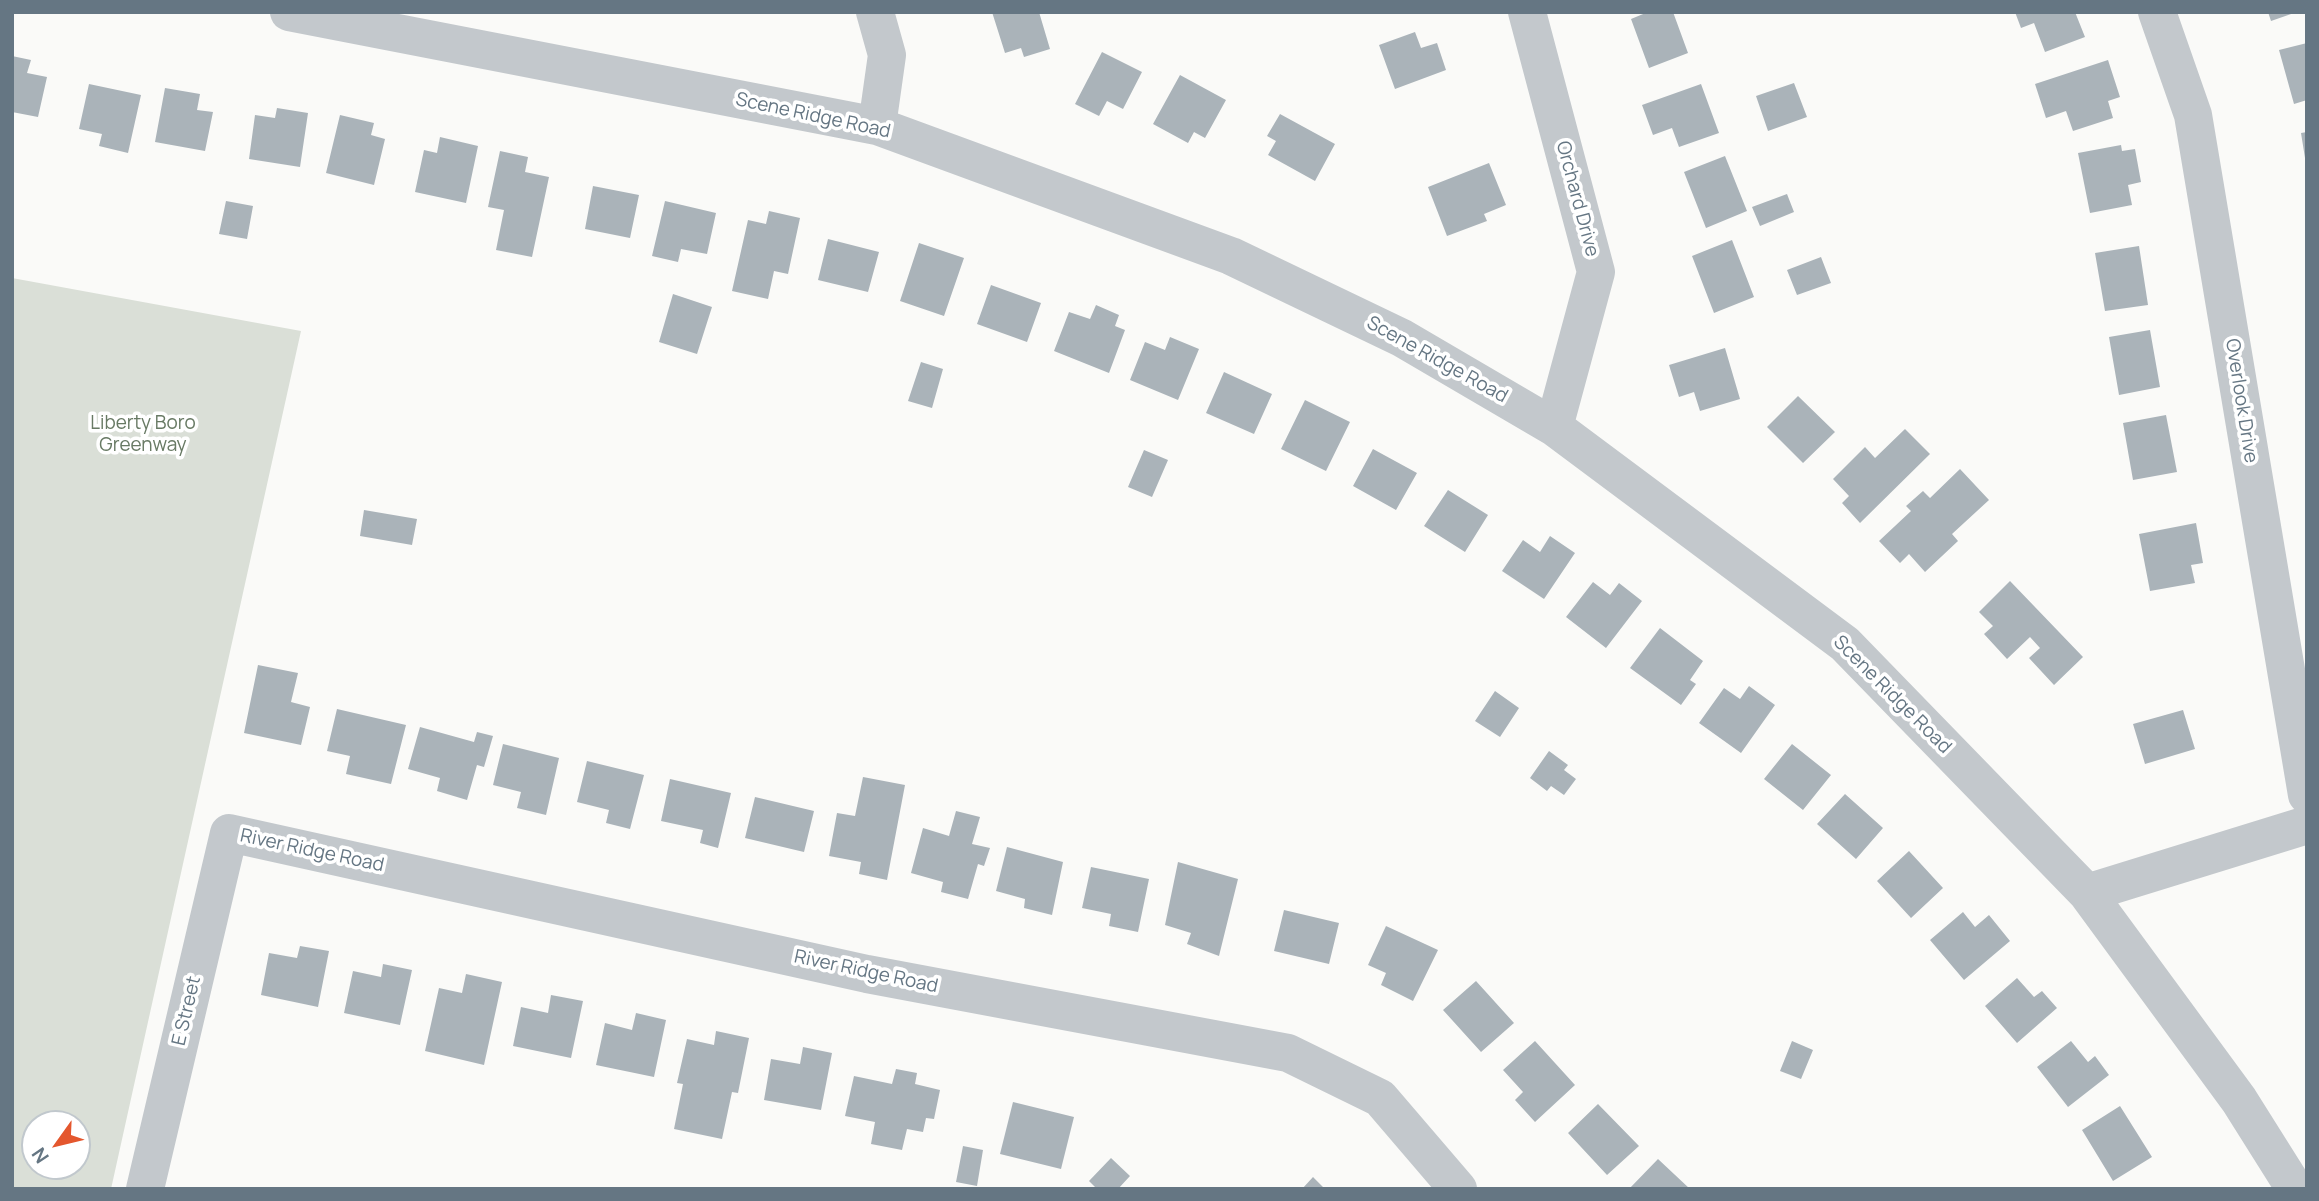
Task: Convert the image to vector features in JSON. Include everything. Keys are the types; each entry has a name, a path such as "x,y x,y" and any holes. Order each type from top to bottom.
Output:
{"street":[{"name":"Scene Ridge Road","path":"289,12 877,126 1231,256 1402,338 1554,426 1845,644 2087,893 2239,1100 2295,1189"},
{"path":"876,12 887,55 877,126"},
{"name":"Orchard Drive","path":"1527,12 1596,272 1554,426"},
{"name":"Overlook Drive","path":"2157,12 2193,115 2307,795"},
{"path":"2087,893 2307,825"},
{"name":"River Ridge Road","path":"229,833 867,974 1288,1052 1380,1098 1457,1188"},
{"name":"E Street","path":"145,1189 229,833"}],"green space":[{"name":"Liberty Boro Greenway","path":"12,278 301,331 111,1189 12,1189"}],"building":[{"path":"992,12 1039,12 1050,49 1024,57 1021,48 1005,53"},
{"path":"1648,12 1673,12 1688,53 1649,68 1631,19"},
{"path":"2015,12 2075,12 2085,37 2045,52 2034,23 2021,28"},
{"path":"2268,12 2294,12 2294,13 2271,21"},
{"path":"1415,32 1421,48 1437,43 1446,70 1395,89 1379,45"},
{"path":"2307,43 2307,100 2294,104 2279,50"},
{"path":"1102,52 1142,72 1123,109 1107,101 1099,116 1075,104"},
{"path":"12,56 31,60 27,73 47,77 38,117 12,112"},
{"path":"2108,60 2120,97 2108,101 2113,118 2073,131 2066,111 2046,118 2035,84"},
{"path":"1180,75 1226,100 1205,138 1194,132 1188,143 1153,124"},
{"path":"1794,83 1807,117 1768,131 1756,96"},
{"path":"89,84 141,95 128,153 99,146 102,134 79,129"},
{"path":"1701,84 1719,133 1679,147 1672,128 1653,135 1642,105"},
{"path":"165,88 200,94 197,110 213,112 205,151 155,142"},
{"path":"277,108 308,113 300,167 249,159 255,115 275,118"},
{"path":"1280,114 1335,144 1315,181 1268,155 1276,141 1267,136"},
{"path":"340,115 374,123 371,135 385,139 374,185 326,173"},
{"path":"2307,132 2307,158 2305,158 2301,133"},
{"path":"440,137 478,146 466,203 415,192 424,150 437,153"},
{"path":"2121,145 2122,151 2135,149 2141,182 2128,185 2132,205 2090,213 2078,153"},
{"path":"500,151 528,157 525,172 549,177 532,257 496,250 504,210 488,207"},
{"path":"1725,156 1747,211 1706,228 1684,172"},
{"path":"1489,163 1506,205 1484,214 1487,221 1447,236 1428,187"},
{"path":"593,186 639,195 630,238 585,229"},
{"path":"1787,194 1794,212 1760,226 1752,207"},
{"path":"226,201 253,206 247,239 219,234"},
{"path":"665,201 716,213 707,254 681,249 678,262 652,256"},
{"path":"769,211 800,218 788,274 774,271 768,299 732,291 748,220 766,224"},
{"path":"828,239 879,252 868,292 818,280"},
{"path":"1732,240 1754,297 1714,313 1692,256"},
{"path":"919,243 964,258 944,316 900,301"},
{"path":"2139,246 2148,305 2105,311 2095,253"},
{"path":"1821,257 1831,283 1797,295 1787,270"},
{"path":"991,285 1041,303 1027,342 977,324"},
{"path":"673,294 712,307 697,354 659,342"},
{"path":"1096,305 1119,315 1115,326 1125,330 1109,373 1054,351 1069,312 1090,319"},
{"path":"2150,330 2160,387 2119,395 2109,337"},
{"path":"1170,337 1199,349 1178,400 1130,380 1145,342 1165,350"},
{"path":"1725,348 1740,399 1700,411 1694,392 1679,397 1669,365"},
{"path":"921,362 943,369 932,408 908,401"},
{"path":"1224,372 1272,394 1254,434 1206,413"},
{"path":"1798,396 1835,432 1803,463 1767,427"},
{"path":"1305,400 1350,422 1326,471 1281,449"},
{"path":"2166,415 2177,472 2133,480 2123,423"},
{"path":"1905,429 1930,454 1860,523 1842,503 1849,496 1833,479 1865,447 1875,458"},
{"path":"1373,449 1417,473 1396,510 1353,486"},
{"path":"1144,450 1168,460 1152,497 1128,487"},
{"path":"1960,469 1989,500 1952,534 1958,541 1925,572 1909,554 1900,563 1879,541 1911,511 1906,506 1923,491 1930,498"},
{"path":"1448,490 1488,515 1465,552 1424,526"},
{"path":"364,510 417,519 412,545 360,536"},
{"path":"2196,523 2203,563 2191,565 2195,583 2150,591 2139,534"},
{"path":"1550,536 1575,553 1544,599 1502,571 1523,540 1540,552"},
{"path":"2010,581 2083,657 2054,685 2029,658 2040,648 2030,637 2007,659 1984,634 1993,626 1979,612"},
{"path":"1593,582 1610,595 1619,583 1642,601 1606,648 1566,617"},
{"path":"1660,628 1703,661 1690,680 1696,684 1681,705 1630,668"},
{"path":"258,665 298,673 291,702 310,707 301,745 244,733"},
{"path":"1749,686 1775,705 1741,753 1699,723 1724,688 1740,699"},
{"path":"1495,691 1519,708 1500,737 1475,721"},
{"path":"337,709 406,725 391,784 346,774 350,756 327,751"},
{"path":"2183,710 2195,749 2145,764 2133,724"},
{"path":"420,727 474,742 477,732 493,736 484,767 477,765 467,800 437,791 440,778 408,769"},
{"path":"503,744 559,758 546,815 517,808 521,792 493,785"},
{"path":"1792,744 1831,775 1803,810 1764,779"},
{"path":"1549,751 1568,765 1564,770 1576,779 1564,795 1551,786 1547,791 1530,778"},
{"path":"587,761 644,775 630,829 606,823 609,810 577,802"},
{"path":"863,777 905,785 887,880 859,874 861,862 829,856 837,813 855,816"},
{"path":"670,779 731,793 718,848 700,843 703,830 661,821"},
{"path":"1845,794 1883,828 1856,859 1817,824"},
{"path":"755,797 814,811 804,852 745,838"},
{"path":"956,811 980,817 972,844 990,848 984,866 978,864 968,899 941,892 943,882 911,873 923,828 949,836"},
{"path":"1007,847 1063,862 1052,915 1024,908 1025,899 996,891"},
{"path":"1909,851 1943,888 1911,918 1877,881"},
{"path":"1178,862 1238,879 1219,956 1187,944 1191,933 1165,925"},
{"path":"1091,867 1149,879 1138,932 1109,926 1111,914 1082,908"},
{"path":"1284,910 1339,923 1329,964 1274,951"},
{"path":"1963,912 1975,927 1989,915 2010,941 1964,980 1930,940"},
{"path":"1386,926 1438,950 1413,1001 1381,985 1386,973 1368,965"},
{"path":"300,946 329,951 318,1007 261,995 269,953 297,958"},
{"path":"383,964 412,970 400,1025 344,1013 353,971 381,977"},
{"path":"466,974 502,982 484,1065 425,1051 439,988 462,993"},
{"path":"2017,978 2034,997 2042,991 2057,1008 2017,1043 1985,1006"},
{"path":"1476,981 1514,1023 1481,1052 1443,1010"},
{"path":"551,995 583,1001 571,1058 513,1046 521,1007 548,1013"},
{"path":"636,1013 666,1020 654,1077 596,1065 605,1023 632,1030"},
{"path":"716,1031 749,1038 738,1093 732,1092 722,1139 674,1129 683,1084 677,1083 687,1039 714,1045"},
{"path":"1535,1041 1575,1085 1535,1122 1515,1100 1523,1092 1503,1070"},
{"path":"1792,1041 1813,1050 1801,1079 1780,1071"},
{"path":"2071,1041 2088,1062 2095,1056 2109,1075 2068,1107 2037,1067"},
{"path":"803,1047 832,1053 821,1110 764,1100 771,1059 800,1064"},
{"path":"896,1069 917,1073 915,1084 940,1090 934,1119 926,1118 923,1132 907,1129 902,1150 871,1144 875,1122 845,1116 854,1076 892,1084"},
{"path":"1013,1102 1074,1117 1061,1169 1000,1154"},
{"path":"1598,1104 1639,1146 1607,1175 1568,1133"},
{"path":"2120,1106 2152,1157 2113,1181 2082,1130"},
{"path":"963,1146 983,1150 977,1186 956,1182"},
{"path":"1111,1158 1130,1176 1118,1189 1097,1189 1089,1181"},
{"path":"1658,1159 1690,1189 1629,1189"},
{"path":"1313,1177 1325,1189 1302,1189"}]}
